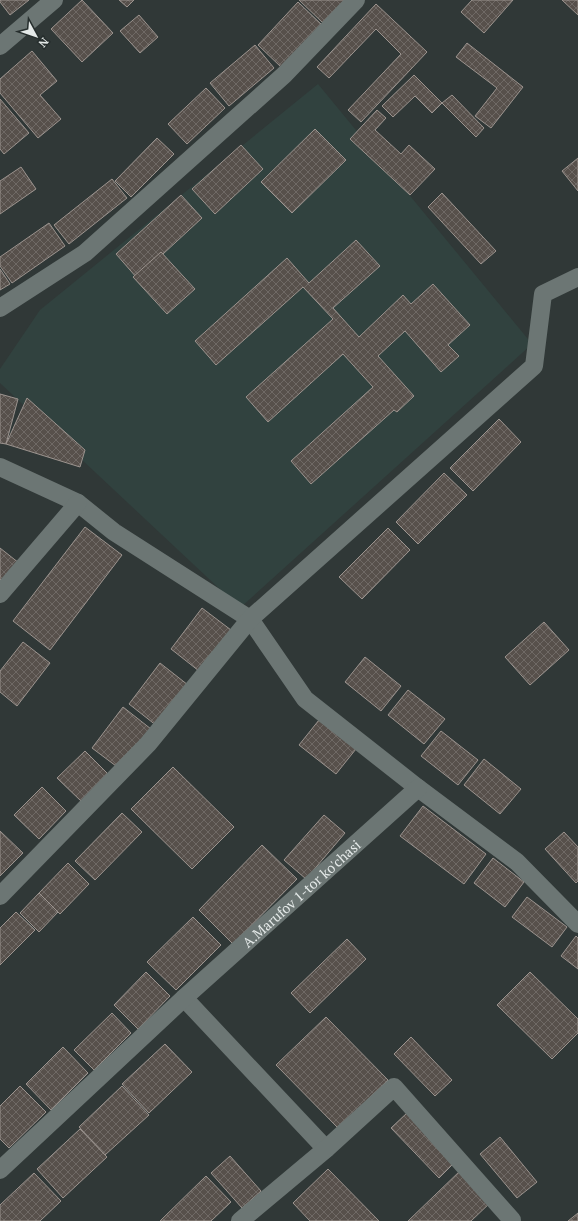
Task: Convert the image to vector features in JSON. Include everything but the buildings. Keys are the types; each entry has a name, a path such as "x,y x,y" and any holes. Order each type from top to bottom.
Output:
{"street":[{"path":"0,46 54,0"},
{"path":"0,308 85,252 284,75 356,0"},
{"path":"0,896 148,744 250,619 534,366 543,294 578,277"},
{"path":"0,467 78,503 114,532 250,619 305,699 418,788 517,862 578,924"},
{"path":"0,594 78,503"},
{"name":"A.Marufov 1-tor ko'chasi","path":"0,1170 184,998 418,788"},
{"path":"184,998 326,1149"},
{"path":"240,1221 326,1149 394,1087 512,1220"}],"shaded area":[{"path":"318,84 532,344 240,608 0,383 0,369 40,310"}]}
